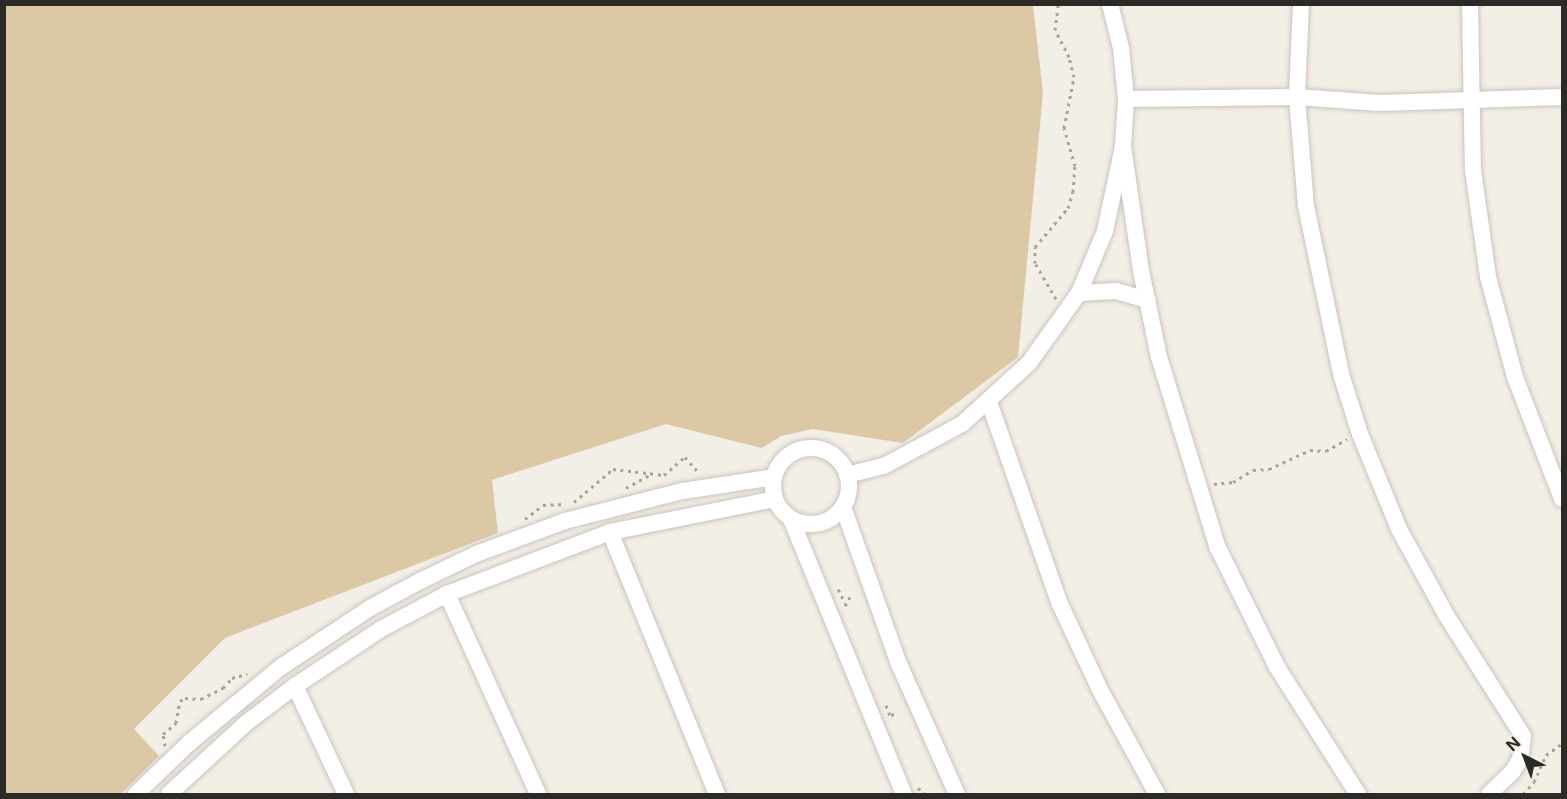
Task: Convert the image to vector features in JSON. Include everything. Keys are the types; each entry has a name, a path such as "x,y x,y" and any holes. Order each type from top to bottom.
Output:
{"street":[{"path":"847,475 884,466 962,424 989,402 1029,363 1079,293 1105,231 1123,146 1126,99 1117,26 1110,4"},
{"path":"1117,26 1123,4"},
{"path":"1301,4 1297,97 1306,206 1324,304 1360,434 1399,529 1428,584 1520,726 1523,736 1520,759 1489,795"},
{"path":"1470,4 1473,170 1488,277 1515,377 1563,499"},
{"path":"1126,99 1297,97 1380,103 1563,97"},
{"path":"1123,146 1148,300 1172,402 1218,546 1263,640 1304,714 1358,795"},
{"path":"1079,293 1116,291 1148,300"},
{"path":"989,402 1059,602 1100,690 1157,795"},
{"path":"904,795 790,519 775,499 774,477 787,456 810,448 833,455 847,475 849,486 843,507 899,664 957,795"},
{"path":"136,795 175,757 265,680 370,608 516,539 624,504 774,477"},
{"path":"169,795 245,724 295,686 381,629 447,594 610,532 775,499"},
{"path":"790,519 821,523 843,507"},
{"path":"610,532 717,795"},
{"path":"447,594 538,795"},
{"path":"295,686 346,795"}],"path":[{"path":"1058,4 1055,30 1070,57 1074,77 1064,128 1075,166 1073,192 1068,208 1040,237 1035,263 1052,286 1061,321"},
{"path":"1200,491 1233,482 1253,470 1269,469 1310,450 1326,451 1360,434"},
{"path":"516,539 535,509 581,498 613,469 664,475 673,471 685,457 711,487"},
{"path":"175,757 161,741 163,734 176,723 180,701 207,697 237,675 253,673 265,680"},
{"path":"891,715 897,713"},
{"path":"1523,795 1534,782 1546,755 1563,744"}],"shaded area":[{"path":"5,4 1033,5 1043,93 1018,357 903,443 813,429 781,436 762,448 666,424 492,480 498,533 225,638 134,729 159,756 121,794 5,794"}]}
